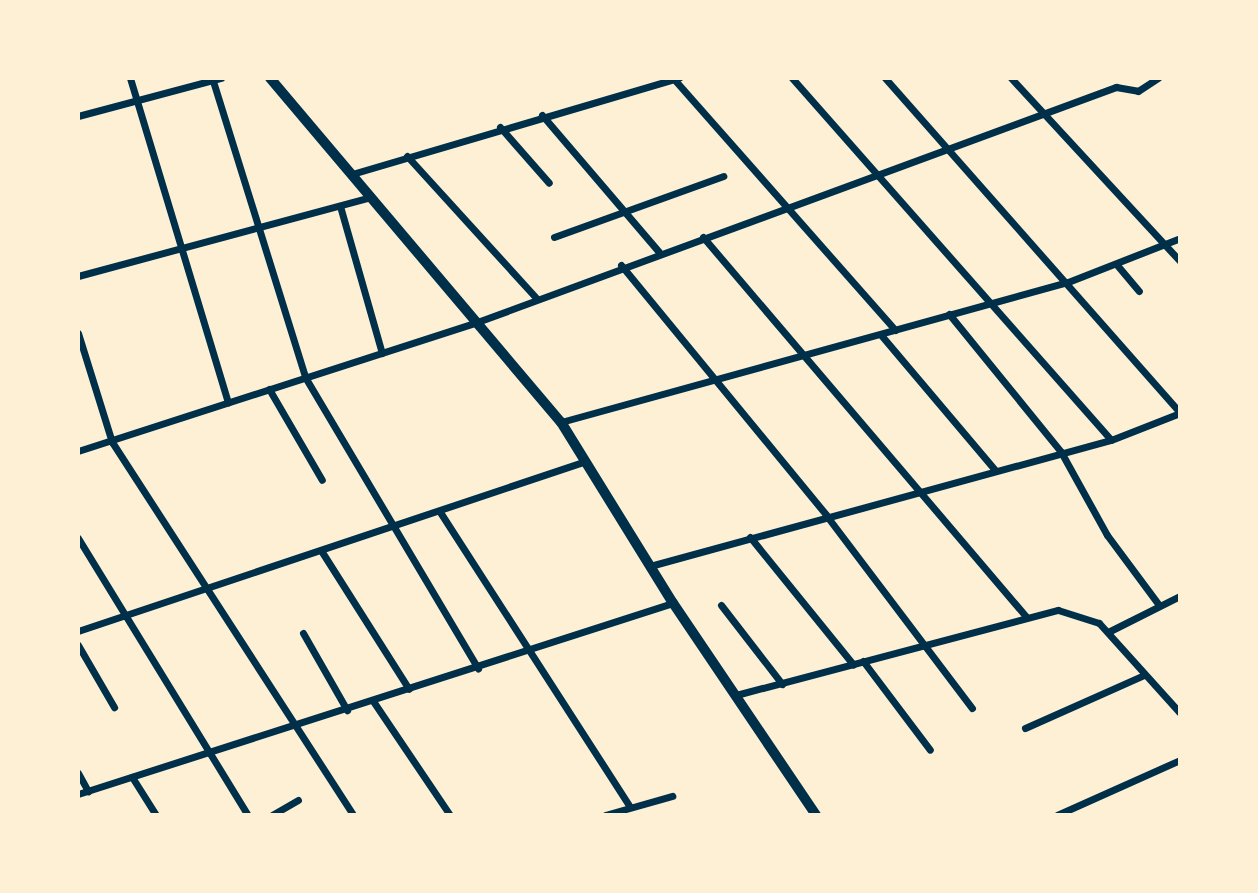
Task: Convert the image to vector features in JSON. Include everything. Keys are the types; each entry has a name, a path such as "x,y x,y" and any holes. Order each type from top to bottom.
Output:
{"main road":[{"path":"270,78 480,321 561,422 673,603 816,815"}],"street":[{"path":"130,78 228,403"},
{"path":"352,174 500,127 675,78 895,330"},
{"path":"792,78 995,303 1111,440"},
{"path":"650,566 920,489 1111,440 1180,413 1068,282 885,78"},
{"path":"1011,78 1180,261"},
{"path":"1109,78 1116,87"},
{"path":"78,451 480,321 621,265 879,176 1116,87 1138,91 1158,78"},
{"path":"78,116 217,79 257,229 305,377 397,526 478,668"},
{"path":"542,115 659,252"},
{"path":"500,127 549,183"},
{"path":"407,156 536,298"},
{"path":"554,237 723,176"},
{"path":"78,276 371,197"},
{"path":"340,206 382,353"},
{"path":"703,237 1026,617"},
{"path":"561,422 1068,282 1180,238"},
{"path":"621,265 826,515 929,646 972,708"},
{"path":"1117,265 1139,291"},
{"path":"949,314 1061,452 1107,535 1159,605"},
{"path":"78,333 112,442 353,815"},
{"path":"881,335 995,470"},
{"path":"269,389 322,480"},
{"path":"78,631 322,552 583,462"},
{"path":"440,512 526,650 630,807"},
{"path":"750,537 853,664"},
{"path":"78,538 248,815"},
{"path":"322,552 409,689"},
{"path":"1108,632 1180,596"},
{"path":"78,794 296,728 673,603"},
{"path":"721,605 782,684"},
{"path":"736,695 1058,610 1077,613 1108,632 1180,713"},
{"path":"303,633 347,710"},
{"path":"78,645 114,707"},
{"path":"863,661 930,750"},
{"path":"1025,728 1144,675"},
{"path":"373,701 450,815"},
{"path":"1057,815 1180,760"},
{"path":"78,773 88,791"},
{"path":"132,777 156,815"},
{"path":"605,815 672,796"},
{"path":"272,815 298,800"}]}
